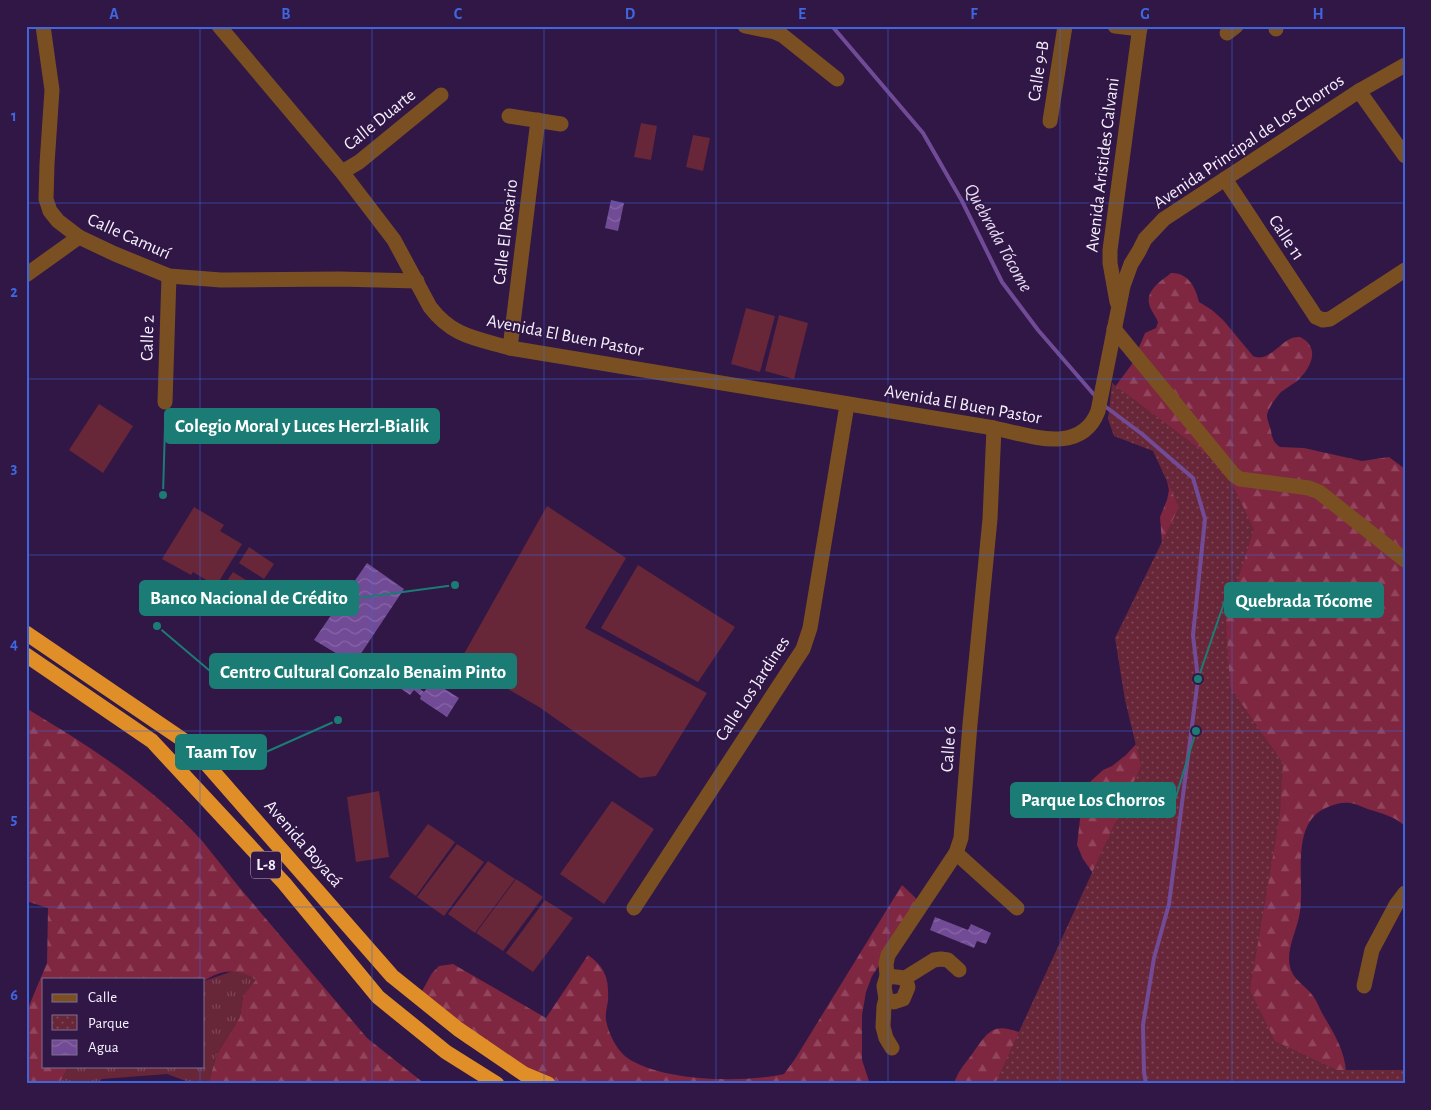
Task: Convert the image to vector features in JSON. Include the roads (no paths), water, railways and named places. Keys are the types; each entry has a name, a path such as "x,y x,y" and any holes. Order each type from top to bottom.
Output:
{"highway":[{"name":"Avenida Boyacá","path":"26,633 189,744 392,976 466,1034 524,1074 548,1084"},
{"name":"L-8","path":"26,655 152,741 284,883 378,997 446,1052 497,1084"}],"street":[{"name":"Calle Camurí","path":"43,26 52,90 46,199 50,211 58,221 79,237 169,276 221,280 340,279 417,281"},
{"name":"Avenida El Buen Pastor","path":"219,26 342,172 394,240 430,307 450,328 459,333 510,348 994,428 1050,439"},
{"path":"745,26 775,29 837,79"},
{"name":"Calle 9-B","path":"1050,122 1065,26"},
{"path":"1115,26 1140,28"},
{"name":"Avenida Aristides Calvani","path":"1118,308 1110,263 1110,250 1140,28"},
{"name":"Avenida Principal de Los Chorros","path":"1050,439 1062,440 1081,435 1095,420 1123,286 1131,264 1146,240 1164,219 1359,91 1405,65"},
{"path":"1359,91 1405,156"},
{"name":"Calle Duarte","path":"342,172 358,162 441,95"},
{"path":"509,116 561,124"},
{"name":"Calle El Rosario","path":"510,348 538,120"},
{"name":"Calle 11","path":"1226,179 1316,316 1323,320 1330,319 1405,270"},
{"path":"26,275 79,237"},
{"name":"Calle 2","path":"165,402 169,276"},
{"path":"1114,329 1234,475 1240,479 1309,488 1319,492 1405,560"},
{"name":"Calle Los Jardines","path":"634,908 803,649 810,628 847,404"},
{"name":"Calle 6","path":"892,1048 886,1038 883,1027 886,999 884,986 887,976 886,964 888,955 956,853 961,838 990,519 994,428"},
{"path":"956,853 1017,908"},
{"path":"1364,986 1372,950 1396,905 1405,893"},
{"path":"887,976 905,978 934,960 948,960 959,970"},
{"path":"886,999 894,1002 903,999 908,987 905,978"}],"water":[{"path":"611,200 624,203 618,231 605,228"},
{"path":"367,563 404,589 354,664 314,640"},
{"path":"404,676 424,692 427,688 440,686 459,698 447,717 420,699 421,696 414,690 410,695 397,686"},
{"path":"935,917 968,930 971,924 991,933 986,944 977,941 974,948 930,930"}],"waterway":[{"name":"Quebrada Tócome","path":"832,26 923,133 962,201 1002,282 1038,330 1096,397"},
{"name":"Quebrada Tócome","path":"1102,404 1142,434 1193,478 1205,519 1193,635 1198,679 1169,904 1154,958 1143,1025 1146,1084"}],"place":[{"name":"Colegio Moral y Luces Herzl-Bialik","path":"163,495"},
{"name":"Banco Nacional de Crédito","path":"455,585"},
{"name":"Centro Cultural Gonzalo Benaim Pinto","path":"157,626"},
{"name":"Quebrada Tócome","path":"1198,679"},
{"name":"Taam Tov","path":"338,720"},
{"name":"Parque Los Chorros","path":"1196,731"}]}
